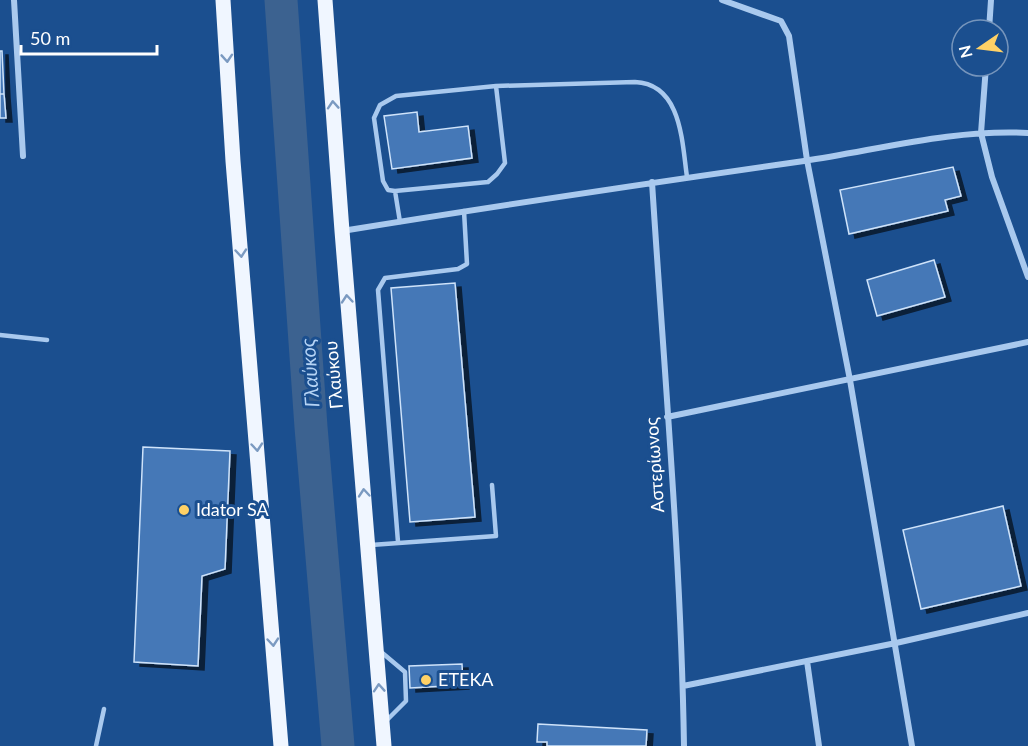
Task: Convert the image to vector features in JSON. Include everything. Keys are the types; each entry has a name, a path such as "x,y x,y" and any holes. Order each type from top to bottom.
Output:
{"main road":[{"path":"223,0 233,161 281,746"},
{"name":"Γλαύκου","path":"325,0 384,746"}],"street":[{"path":"14,0 23,156"},
{"path":"722,0 776,19 786,28 790,40 807,160 850,380 912,746"},
{"path":"990,18 991,0"},
{"path":"985,78 981,134 992,177 1028,277"},
{"path":"342,231 931,139 981,134 1028,133"},
{"name":"Αστερίωνος","path":"652,182 683,686 684,746"},
{"path":"667,417 1028,342"},
{"path":"683,686 896,643 1028,613"},
{"path":"807,661 819,746"}],"lane":[{"path":"496,86 505,163 497,174 488,182 388,190 383,181 374,118 380,105 396,96 496,86 635,82 650,86 664,96 676,114 687,177"},
{"path":"395,191 400,222"},
{"path":"398,542 378,290 385,278 458,269 467,264 464,211"},
{"path":"0,335 47,340"},
{"path":"368,545 496,536 492,485"},
{"path":"376,649 405,672 406,701 382,725"},
{"path":"96,746 104,709"}],"building":[{"path":"0,51 2,51 4,94 0,94"},
{"path":"0,94 4,94 6,118 0,118"},
{"path":"417,112 419,132 468,126 472,158 392,169 384,116"},
{"path":"953,167 961,196 945,200 948,211 849,234 840,190"},
{"path":"934,260 945,297 877,316 867,280"},
{"path":"455,283 475,517 410,522 391,288"},
{"name":"Idator SA","path":"143,447 230,451 225,569 202,576 198,666 134,662"},
{"path":"1003,506 1021,586 921,609 903,530"},
{"path":"462,664 463,685 410,688 409,666"},
{"path":"538,724 647,730 646,746 547,746 547,742 537,742"}],"waterway":[{"name":"Γλαύκος","path":"281,0 311,427 338,746"}],"place":[{"name":"Idator SA","path":"184,510"},
{"name":"ΕΤΕΚΑ","path":"426,680"}]}
